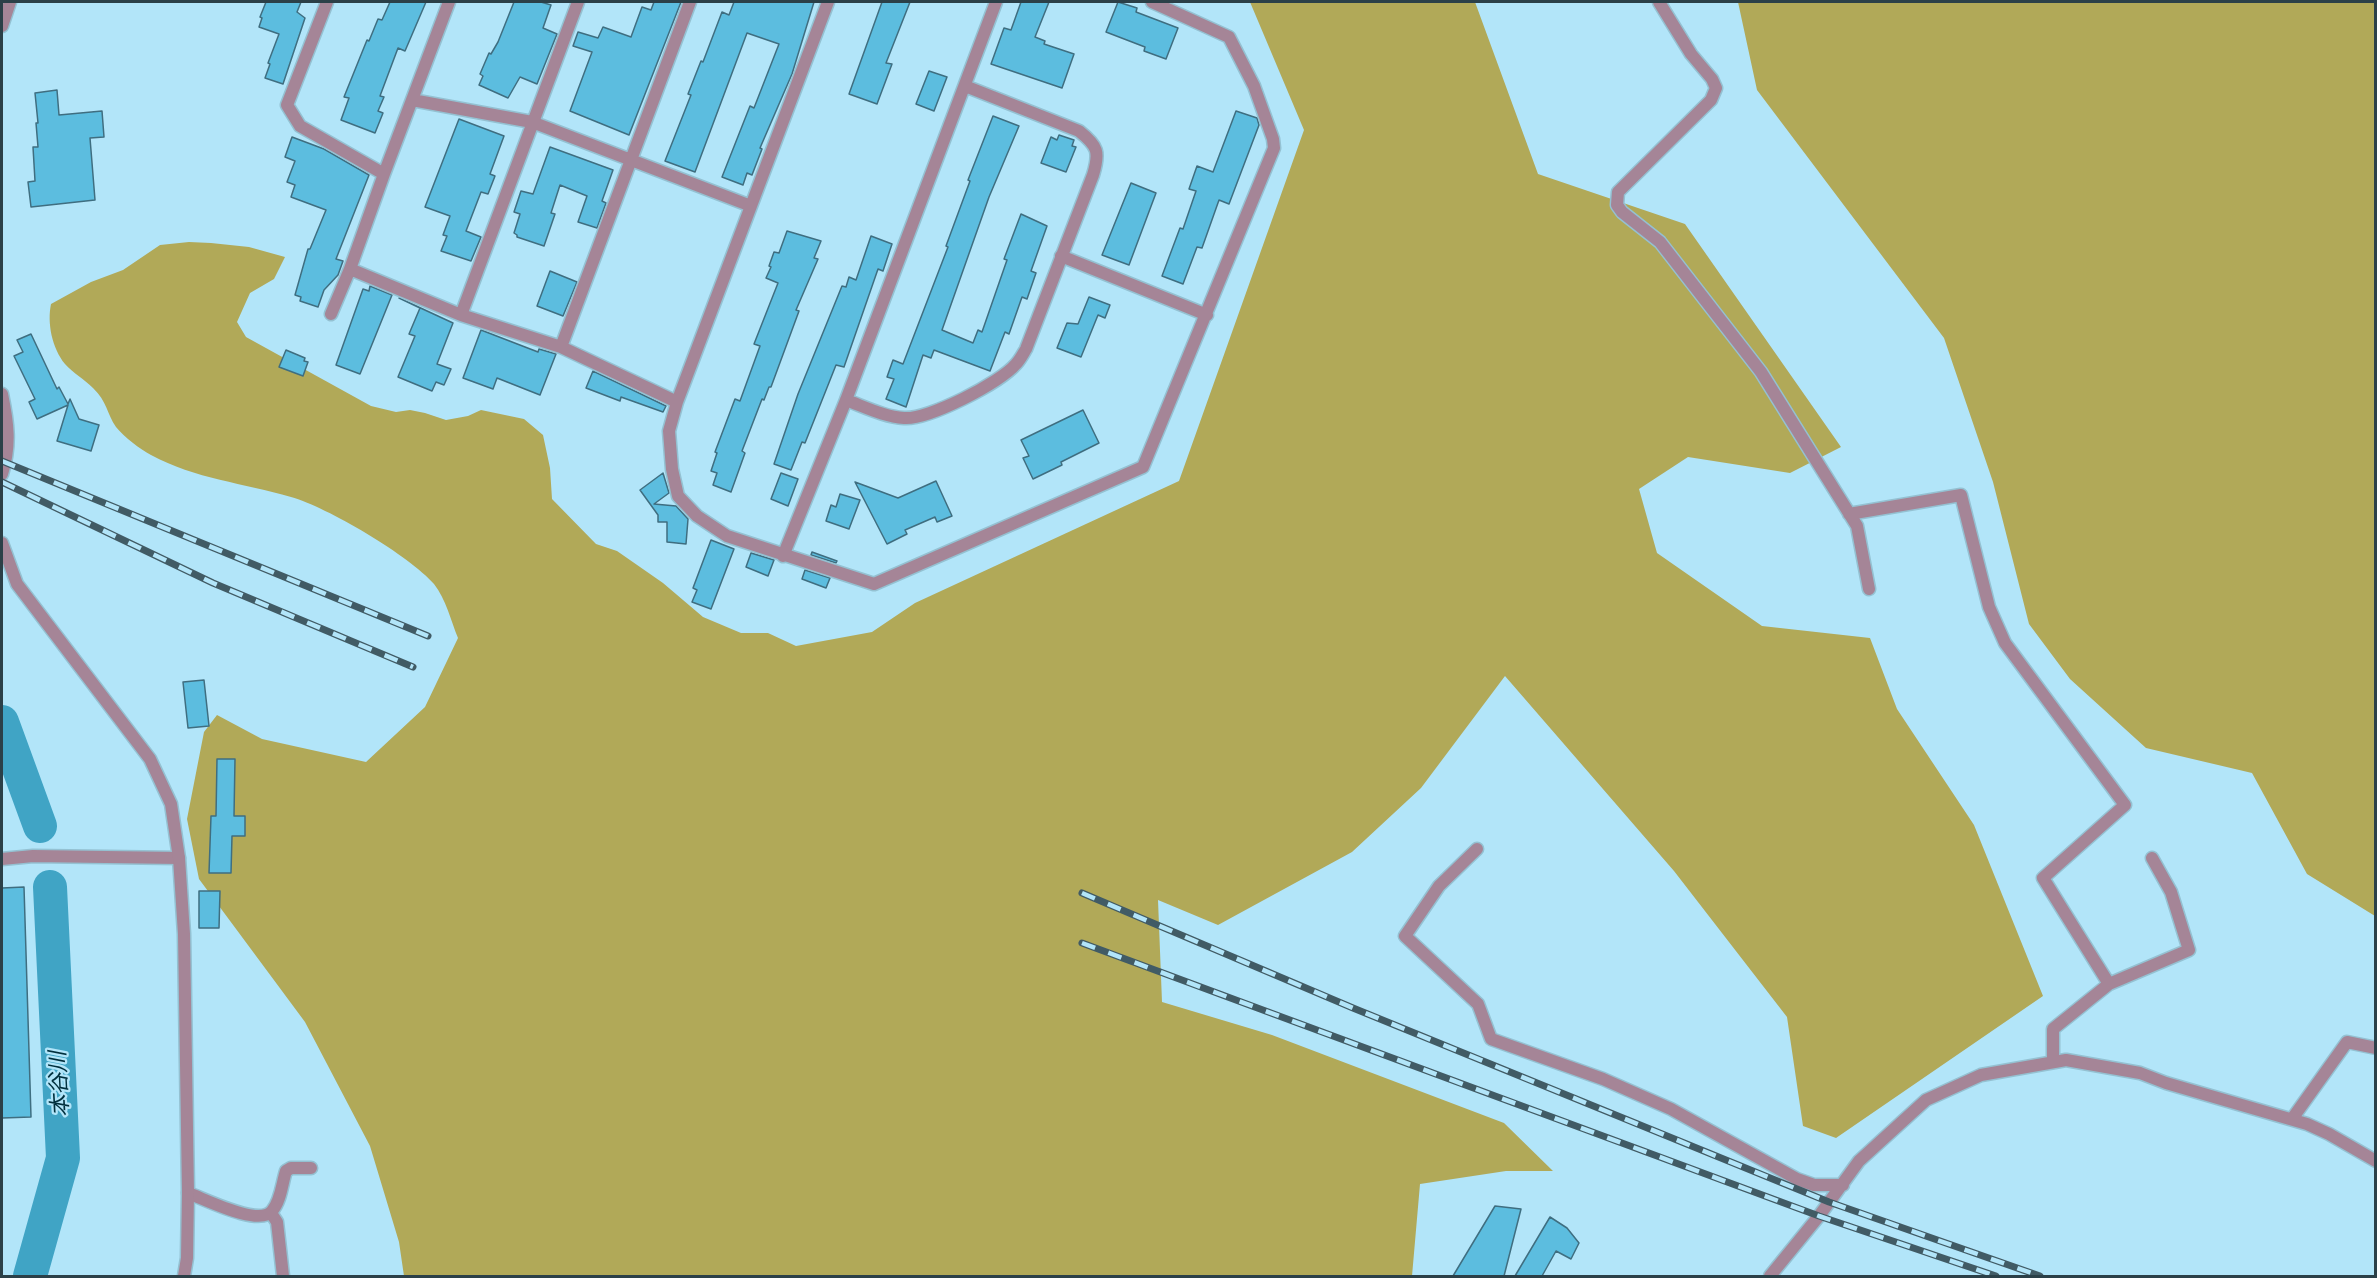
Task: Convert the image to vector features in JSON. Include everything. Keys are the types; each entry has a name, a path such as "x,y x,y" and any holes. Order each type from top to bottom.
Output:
{"street":[{"path":"2,26 10,2"},
{"path":"327,2 287,105 300,126 384,174"},
{"path":"331,314 350,269 449,2"},
{"path":"461,315 578,2"},
{"path":"561,347 690,2"},
{"path":"828,2 677,402 669,431 672,469 678,496 697,516 727,537 874,584 1143,467 1274,148 1273,139 1254,86 1229,37 1152,2"},
{"path":"783,556 846,400 996,2"},
{"path":"1659,2 1691,54 1712,79 1716,88 1711,100 1618,192 1617,205 1622,212 1660,242 1761,372 1821,464 1857,526 1869,589"},
{"path":"846,400 894,417 915,418 961,400 998,379 1016,365 1026,349 1093,175 1098,157 1094,142 1080,131 965,86"},
{"path":"412,100 532,122 751,206"},
{"path":"1061,256 1207,315"},
{"path":"350,269 461,315 561,347 677,402"},
{"path":"2,394 9,434 9,450 2,474"},
{"path":"1849,514 1961,495 1989,607 2006,643 2125,805 2043,878 2109,984"},
{"path":"2,543 17,584 150,759 171,804 179,858 184,934 188,1193 187,1258 184,1276"},
{"path":"1477,849 1440,886 1405,936 1478,1004 1491,1039 1603,1078 1671,1109 1797,1179 1814,1185 1843,1185"},
{"path":"2,859 33,856 179,858"},
{"path":"2053,1062 2053,1029 2109,984 2189,950 2171,892 2152,858"},
{"path":"2292,1119 2347,1042 2376,1048"},
{"path":"1770,1276 1843,1185 1859,1161 1926,1100 1980,1075 2066,1060 2140,1073 2166,1083 2292,1119 2330,1134 2376,1161"},
{"path":"188,1193 251,1217 266,1216 271,1213 286,1171 291,1168 310,1167"},
{"path":"271,1213 277,1222 283,1276"}],"shaded area":[{"path":"1250,2 1475,2 1538,174 1685,224 1841,447 1790,473 1688,457 1639,489 1657,553 1762,626 1870,638 1897,709 1974,825 2043,996 1836,1138 1803,1126 1787,1017 1674,871 1505,676 1421,788 1352,852 1218,925 1158,900 1162,1002 1272,1035 1504,1123 1553,1171 1506,1171 1420,1184 1412,1276 404,1276 399,1242 370,1146 305,1022 199,879 187,819 204,732 217,715 262,739 366,762 425,707 458,638 445,603 434,584 407,560 367,534 306,502 185,470 147,452 128,439 116,427 98,393 68,367 57,351 52,335 51,304 91,282 123,270 160,245 189,242 211,243 249,247 285,257 274,279 250,293 237,322 246,337 371,406 396,412 410,410 446,420 468,416 481,410 524,419 543,435 550,468 552,499 596,544 617,551 663,583 703,617 741,633 768,633 796,646 872,632 915,603 1179,481 1304,130"},
{"path":"1738,2 2375,2 2375,916 2307,874 2252,773 2146,748 2070,679 2029,624 1993,482 1944,338 1757,90"}],"building":[{"path":"266,2 301,2 297,12 305,18 283,84 265,78 279,34 259,27"},
{"path":"390,2 426,2 405,51 398,48 380,96 384,97 378,111 383,113 375,133 341,120 349,98 344,97 367,40 369,41 378,19 382,20"},
{"path":"514,2 541,2 551,5 543,28 557,34 537,84 520,77 508,98 479,85 483,76 480,74 489,53 491,54 498,42"},
{"path":"654,2 681,2 629,135 570,111 592,52 573,46 578,32 598,38 603,27 631,37 642,7 651,10"},
{"path":"734,2 814,2 792,74 760,148 762,149 752,175 747,173 743,185 722,177 750,106 754,108 779,44 747,33 695,172 665,161 691,95 688,94 722,12 729,15"},
{"path":"882,2 910,2 886,63 892,64 877,104 849,94"},
{"path":"1021,2 1049,2 1035,37 1045,41 1044,44 1074,54 1062,88 991,64 1004,28 1011,30"},
{"path":"1118,2 1137,8 1136,12 1178,28 1166,59 1144,51 1145,47 1106,32"},
{"path":"929,71 947,77 934,111 916,104"},
{"path":"57,90 59,115 102,111 104,137 90,138 95,200 31,207 28,182 35,181 33,147 38,147 35,93"},
{"path":"1236,111 1257,118 1259,125 1229,204 1219,200 1202,248 1197,247 1183,284 1162,276 1180,228 1183,229 1196,191 1189,189 1197,166 1213,172"},
{"path":"993,116 1019,126 989,197 942,330 973,343 978,330 982,332 1007,260 1004,259 1021,214 1047,226 1031,271 1036,273 1027,299 1022,297 1009,334 1005,332 990,371 934,350 931,358 923,355 906,407 886,399 894,379 887,377 893,360 903,364 948,247 946,246 970,181 968,180"},
{"path":"459,119 504,136 490,174 495,176 488,194 481,192 466,231 481,237 471,261 441,251 447,236 443,235 450,216 425,207"},
{"path":"1059,135 1074,140 1072,146 1076,147 1066,172 1041,163 1051,137 1057,140"},
{"path":"292,137 324,149 369,175 336,259 343,261 338,275 324,290 318,307 300,301 301,297 295,295 308,249 310,249 326,210 291,197 295,185 287,182 295,161 285,157"},
{"path":"550,147 613,170 602,201 606,203 597,228 578,222 587,196 560,185 551,213 555,214 544,246 517,237 514,233 520,214 514,212 521,191 533,194"},
{"path":"1131,183 1156,193 1129,265 1102,255"},
{"path":"787,231 821,241 814,258 818,259 796,310 799,311 771,387 764,400 762,399 742,451 745,453 731,492 713,485 717,473 711,471 717,453 715,452 735,399 740,401 760,346 754,344 778,283 766,278 774,252 779,253"},
{"path":"871,236 892,244 883,271 878,269 844,367 836,365 805,443 802,442 791,470 774,464 798,394 842,286 846,287 849,277 856,280"},
{"path":"550,271 577,282 563,316 537,306"},
{"path":"370,286 392,295 360,374 336,365 363,289 369,291"},
{"path":"1089,297 1110,305 1105,318 1098,315 1081,357 1057,348 1067,323 1078,324"},
{"path":"399,298 453,323 437,364 451,369 444,385 436,382 432,391 398,377 415,336 409,334 420,308"},
{"path":"481,330 538,352 539,349 556,354 540,395 497,378 493,389 463,378"},
{"path":"31,334 57,389 59,387 68,404 70,399 79,419 99,425 91,451 57,441 68,405 37,419 29,402 35,399 14,356 23,352 17,340"},
{"path":"286,350 305,358 304,361 308,362 303,376 279,367"},
{"path":"593,371 666,406 663,412 621,397 620,401 586,388"},
{"path":"1083,410 1099,443 1033,479 1023,458 1029,456 1021,440"},
{"path":"663,473 669,493 654,504 676,506 688,519 686,544 667,542 667,522 658,522 658,515 640,490"},
{"path":"781,473 798,479 788,506 771,499"},
{"path":"936,481 952,516 937,522 935,517 905,530 907,534 887,544 855,482 898,498"},
{"path":"840,494 860,500 849,529 826,521 831,505 836,507"},
{"path":"711,540 734,549 711,609 692,602 697,590 693,588"},
{"path":"812,552 837,561 836,563 811,555"},
{"path":"751,553 774,560 768,576 746,567"},
{"path":"805,570 830,578 826,588 802,579"},
{"path":"204,680 209,726 188,728 183,682"},
{"path":"217,759 235,759 234,816 245,816 245,836 232,836 231,873 209,873 211,816 216,816"},
{"path":"24,887 31,1117 2,1118 2,888"},
{"path":"199,891 220,891 219,928 199,928"},
{"path":"1495,1206 1521,1209 1504,1276 1453,1276"},
{"path":"1550,1217 1567,1228 1579,1243 1571,1259 1556,1251 1542,1276 1515,1276"}],"waterway":[{"name":"本谷川","path":"2,722 40,826"},
{"name":"本谷川","path":"30,1276 63,1158 50,887"}],"railway":[{"path":"2,461 428,636"},
{"path":"2,482 213,583 413,667"},
{"path":"1082,893 1353,1008 1829,1202 2040,1276"},
{"path":"1082,943 1819,1216 1996,1276"}]}
